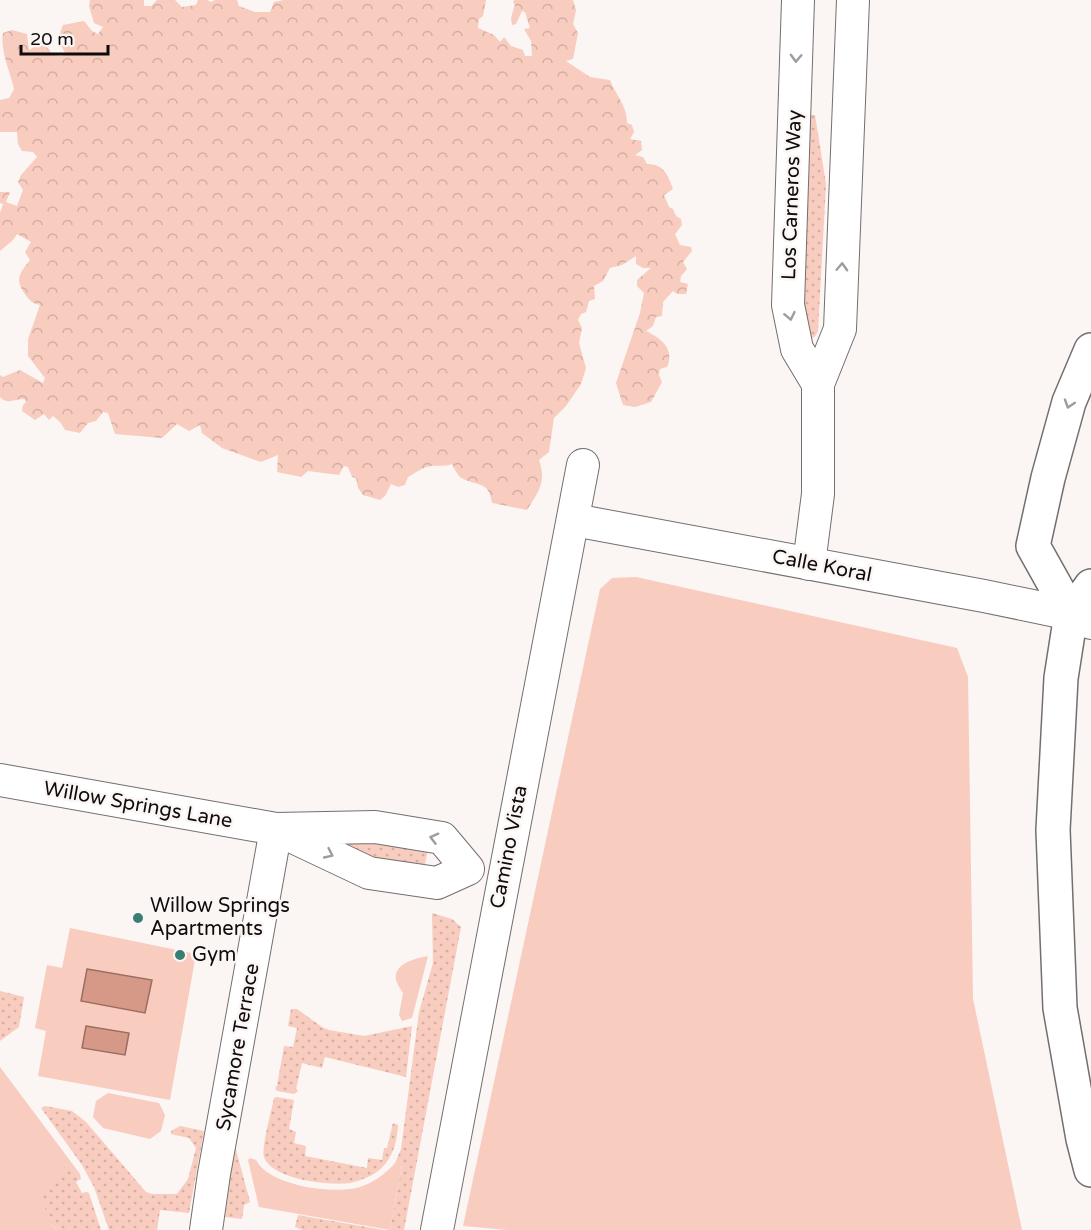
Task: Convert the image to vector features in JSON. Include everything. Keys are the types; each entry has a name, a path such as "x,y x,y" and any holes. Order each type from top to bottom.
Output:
{"main road":[{"path":"1084,616 1033,546 1048,478 1069,402 1091,350"},
{"path":"1091,586 1084,616 1061,678 1053,830 1060,1008 1083,1139 1091,1170"}],"street":[{"name":"Los Carneros Way","path":"798,0 788,305 797,349 818,384"},
{"path":"809,564 818,494 818,384 840,329 853,0"},
{"name":"Camino Vista","path":"437,1230 583,465"},
{"name":"Calle Koral","path":"574,520 1084,616"},
{"name":"Willow Springs Lane","path":"0,780 276,830 375,827 442,838 468,869 436,882 369,873 276,830"},
{"name":"Sycamore Terrace","path":"206,1230 276,830"},
{"path":"468,869 504,877"}],"green space":[{"path":"90,0 144,0 144,6 151,6 157,0 175,0 182,7 196,5 198,0 211,2 237,0 239,6 255,12 270,12 274,2 284,0 486,0 478,28 494,35 500,42 504,37 511,46 523,50 525,56 532,56 531,41 524,29 530,28 525,12 522,11 516,24 512,25 514,0 573,0 576,10 573,24 578,33 573,59 566,61 590,77 610,80 623,106 627,123 632,125 634,132 630,139 641,141 642,150 635,155 643,157 647,164 661,168 669,179 673,189 664,195 669,207 681,219 682,225 675,234 680,245 691,247 692,251 683,262 687,269 681,276 680,282 688,284 686,294 677,294 673,291 663,302 662,316 656,317 653,326 646,331 665,345 669,355 667,367 660,369 659,375 662,382 651,402 635,407 623,405 616,383 640,313 644,293 637,286 637,280 651,268 643,268 636,264 636,256 622,265 610,268 603,281 594,286 595,299 589,301 586,312 581,314 578,320 582,328 579,343 586,368 581,384 566,406 554,418 549,452 539,460 542,481 527,510 492,503 485,487 460,477 452,464 422,469 408,477 405,485 398,487 391,484 385,496 380,500 363,495 358,488 356,478 352,477 348,467 344,466 339,475 308,471 301,477 277,472 278,455 261,462 222,448 202,433 200,425 189,431 177,424 162,438 115,434 108,413 103,412 96,421 88,423 80,433 65,430 53,416 49,420 44,414 35,420 22,411 26,402 24,399 8,401 0,397 0,375 3,377 20,370 43,383 45,378 28,356 28,339 40,305 28,298 19,280 30,260 25,252 31,242 17,234 0,251 0,213 3,204 0,203 0,192 10,192 6,202 17,206 23,190 18,182 21,175 37,157 33,152 22,151 18,144 17,132 0,132 0,100 9,98 14,89 4,54 3,33 12,30 27,34 29,50 45,44 53,55 62,56 65,53 60,39 63,25 84,21 92,31 98,34 103,27 94,23 89,6"},
{"path":"806,115 815,115 826,184 818,331 811,338 809,338 798,298"},
{"path":"636,577 957,648 968,677 973,999 1022,1230 508,1230 463,1226 600,589 612,578"},
{"path":"339,837 428,850 424,869 374,862 335,839"},
{"path":"432,913 452,919 461,927 404,1230 390,1230 402,1165 395,1163 401,1149 419,1012 433,963"},
{"path":"70,928 196,954 170,1100 38,1076 46,1031 35,1028 47,965 62,968"},
{"path":"428,956 412,1018 402,1021 399,1015 403,993 397,982 398,969 407,962"},
{"path":"0,991 24,997 19,1027 0,1041"},
{"path":"291,1009 297,1009 329,1030 364,1036 412,1026 406,1077 325,1057 322,1068 302,1063 296,1089 298,1091 294,1094 277,1091 275,1088 284,1046 293,1047 297,1028 288,1026"},
{"path":"0,1067 80,1174 81,1179 79,1180 68,1163 52,1225 57,1230 0,1230"},
{"path":"108,1093 159,1103 165,1115 161,1131 150,1139 103,1128 93,1117 96,1101"},
{"path":"276,1097 294,1100 289,1129 296,1132 294,1143 306,1146 305,1156 367,1168 368,1158 382,1160 393,1123 398,1125 391,1156 375,1173 349,1183 315,1182 277,1171 269,1165 263,1152"},
{"path":"45,1106 72,1111 86,1122 146,1192 152,1194 177,1194 188,1179 196,1148 189,1138 171,1134 171,1131 180,1126 204,1131 189,1213 160,1210 157,1230 109,1230 94,1187 82,1165 41,1108"},
{"path":"235,1146 250,1202 244,1205 242,1219 225,1217"},
{"path":"250,1158 256,1160 263,1169 274,1176 288,1182 335,1190 360,1187 379,1177 395,1163 402,1164 390,1230 259,1207 248,1160"},
{"path":"68,1162 79,1180 76,1182 82,1193 89,1193 101,1230 57,1230 49,1218 43,1196"},
{"path":"298,1215 384,1230 303,1230 295,1227"}],"shaded area":[{"path":"87,969 152,980 145,1013 81,1001"},
{"path":"86,1026 129,1033 125,1055 82,1048"}],"place":[{"name":"Willow Springs Apartments","path":"138,918"},
{"name":"Gym","path":"180,955"}]}
